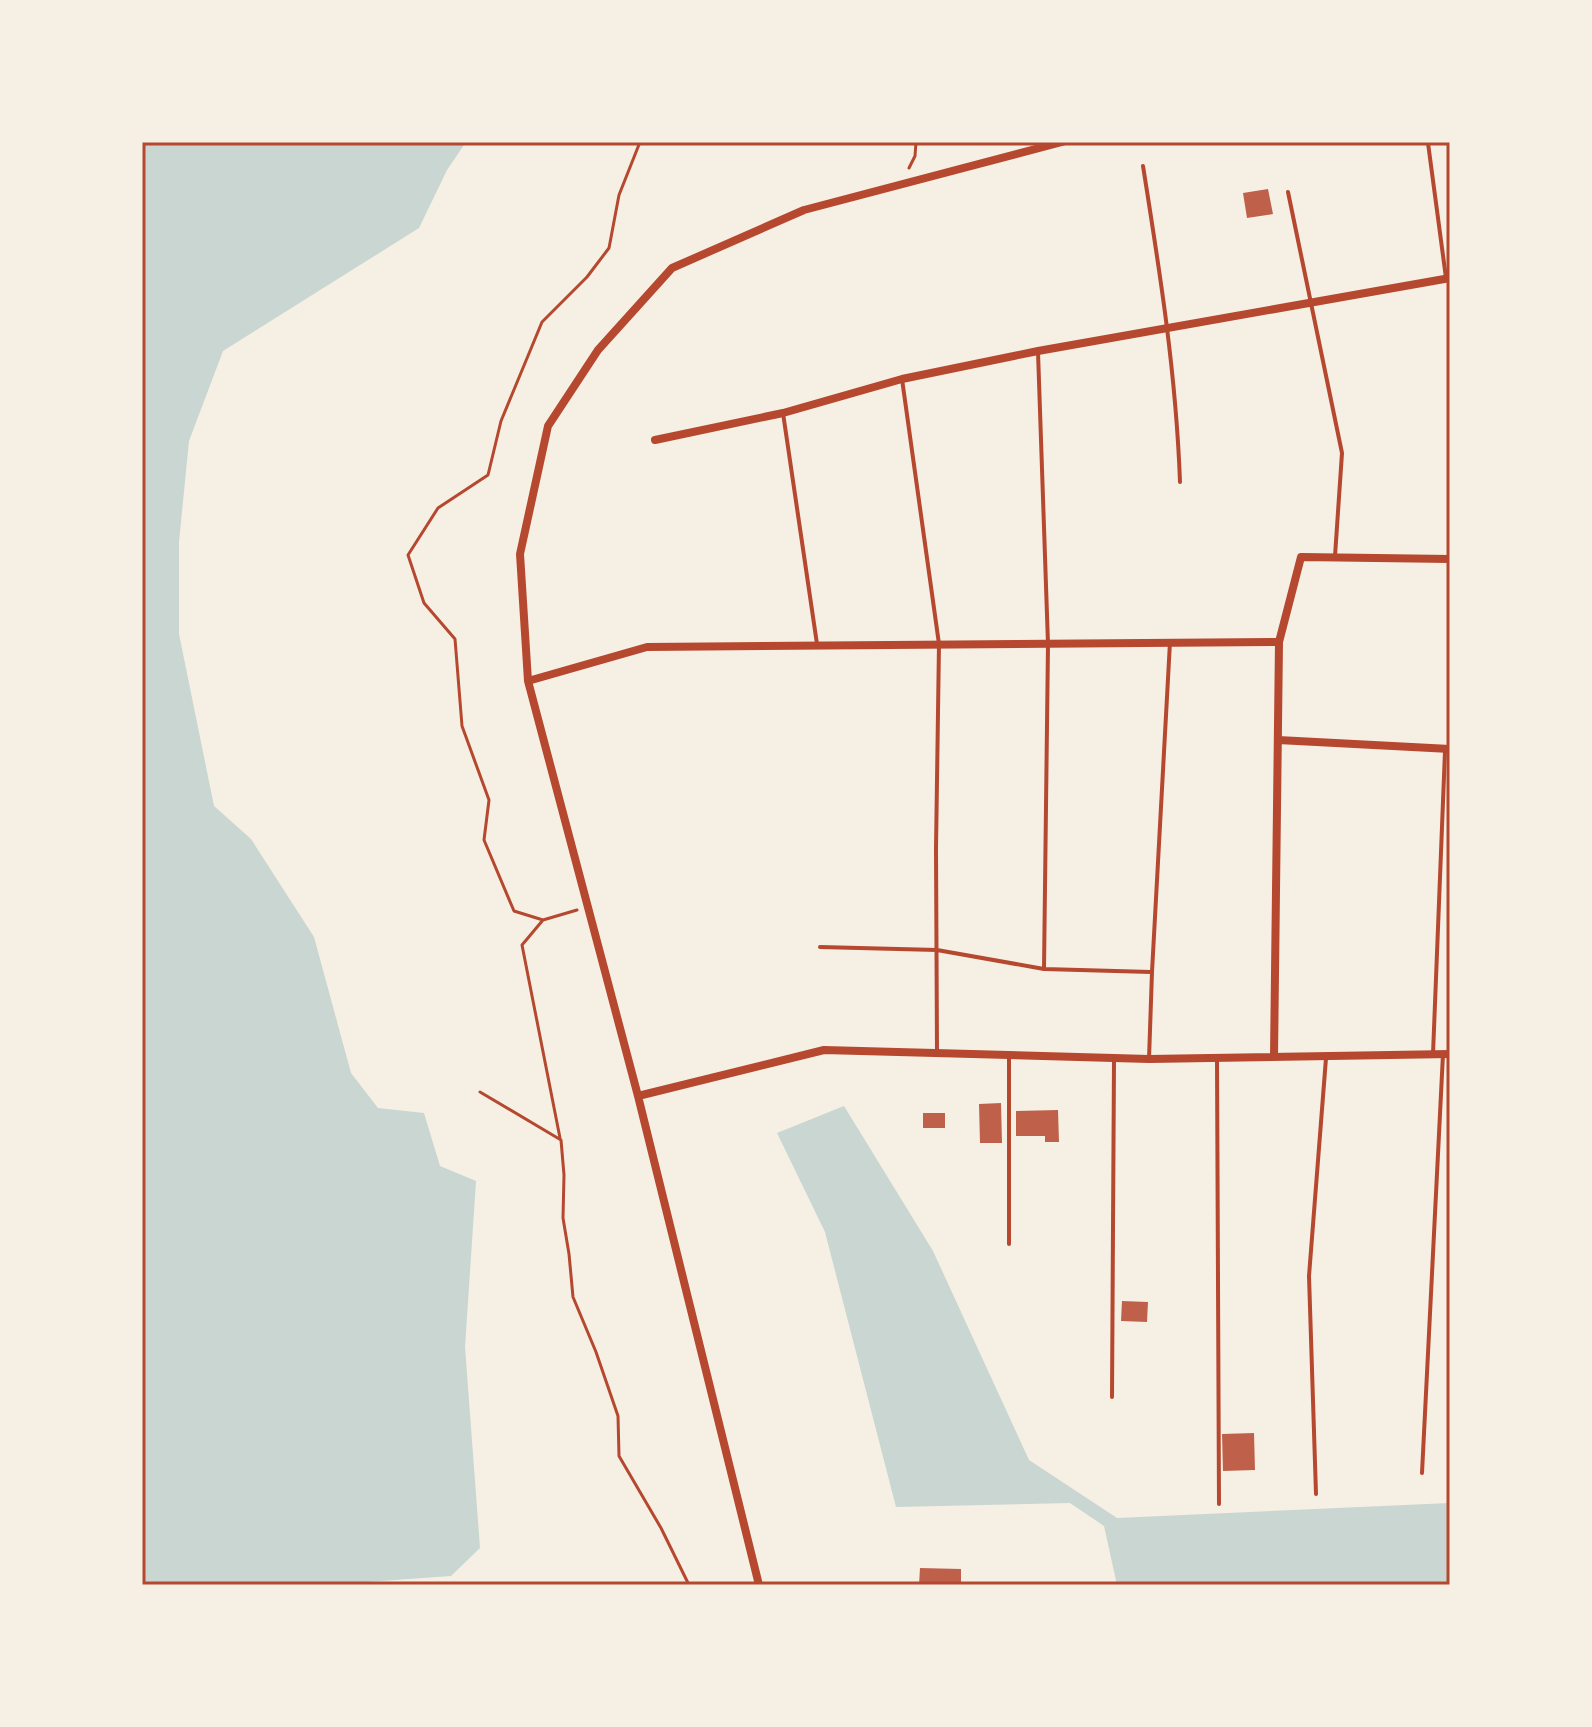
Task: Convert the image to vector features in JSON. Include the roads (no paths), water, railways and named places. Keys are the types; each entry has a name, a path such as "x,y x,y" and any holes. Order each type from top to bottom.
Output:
{"street":[{"path":"759,1585 638,1096 528,681 520,554 548,426 598,350 672,268 804,210 1062,142"},
{"path":"655,440 783,413 902,379 1038,351 1448,278"},
{"path":"1274,1057 1279,642 1301,557 1450,559"},
{"path":"528,681 647,647 1279,642"},
{"path":"1278,740 1447,748"},
{"path":"638,1096 824,1050 1149,1059 1447,1054"}],"lane":[{"path":"1428,143 1448,278"},
{"path":"1143,166 1169,329 1177,404 1180,482"},
{"path":"1288,192 1342,453 1335,558"},
{"path":"1038,351 1048,644 1044,969"},
{"path":"902,379 939,644 937,1053"},
{"path":"783,413 817,645"},
{"path":"1149,1059 1170,642"},
{"path":"1433,1054 1447,748"},
{"path":"820,947 937,950 1044,969 1152,972"},
{"path":"1422,1473 1447,1054"},
{"path":"1009,1055 1009,1244"},
{"path":"1316,1494 1309,1276 1326,1056"},
{"path":"1112,1397 1114,1058"},
{"path":"1217,1058 1219,1504"}]}
